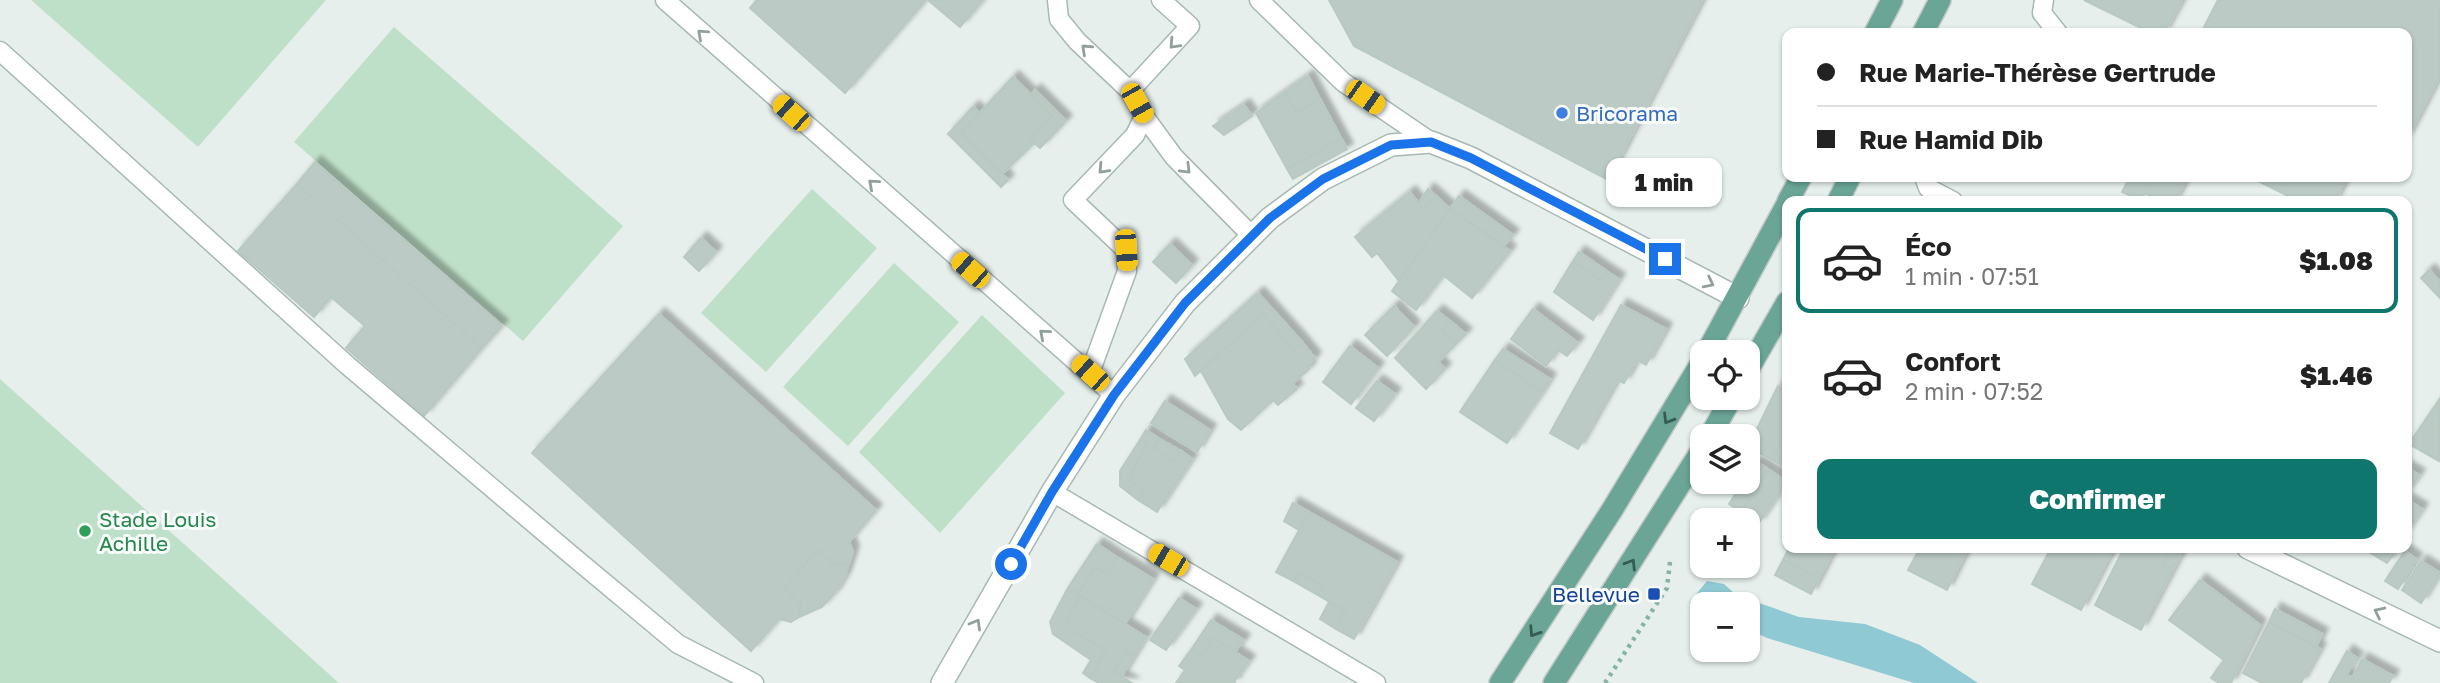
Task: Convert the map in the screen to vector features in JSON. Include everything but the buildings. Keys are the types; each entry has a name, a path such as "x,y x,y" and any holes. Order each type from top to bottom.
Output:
{"main road":[{"path":"1878,28 1892,0"},
{"path":"1926,28 1940,0"},
{"path":"1714,340 1782,212"},
{"path":"1760,352 1782,318"},
{"path":"1500,683 1612,510 1690,381"},
{"path":"1554,683 1690,469"}],"street":[{"path":"943,683 1052,492 1114,395 1185,303 1270,218 1323,179 1391,145 1431,142 1471,158 1738,298"},
{"path":"2258,553 2440,641"}],"lane":[{"path":"665,0 1114,395"},
{"path":"1057,0 1059,19 1077,41 1130,91 1144,116 1174,157 1252,236"},
{"path":"1130,91 1190,26 1161,0"},
{"path":"1259,0 1343,82 1431,142"},
{"path":"2044,0 2042,13 2054,28"},
{"path":"0,51 347,365 580,562 678,644 754,683"},
{"path":"1090,373 1127,271 1126,250 1073,200 1135,135 1144,116"},
{"path":"1926,182 1928,188 1943,196"},
{"path":"1052,492 1376,683"}],"path":[{"path":"1605,683 1667,588 1672,549"}],"green space":[{"path":"31,0 326,0 198,147"},
{"path":"394,27 623,226 523,341 294,142"},
{"path":"812,189 877,248 766,372 701,313"},
{"path":"894,263 959,322 848,446 783,387"},
{"path":"982,315 1065,393 940,533 859,452"},
{"name":"Stade Louis Achille","path":"0,379 339,683 0,683"}],"water":[{"path":"1707,581 1724,584 1733,592 1698,592"},
{"path":"1760,603 1799,617 1865,624 1920,645 1978,683 1914,683 1760,635"}],"place":[{"name":"Bricorama","path":"1562,113"},
{"name":"Stade Louis Achille","path":"85,531"},
{"name":"Bellevue","path":"1654,594"}],"route":[{"path":"1011,564 1052,492 1114,395 1185,303 1270,218 1323,179 1391,145 1431,142 1471,158 1665,259"}]}
